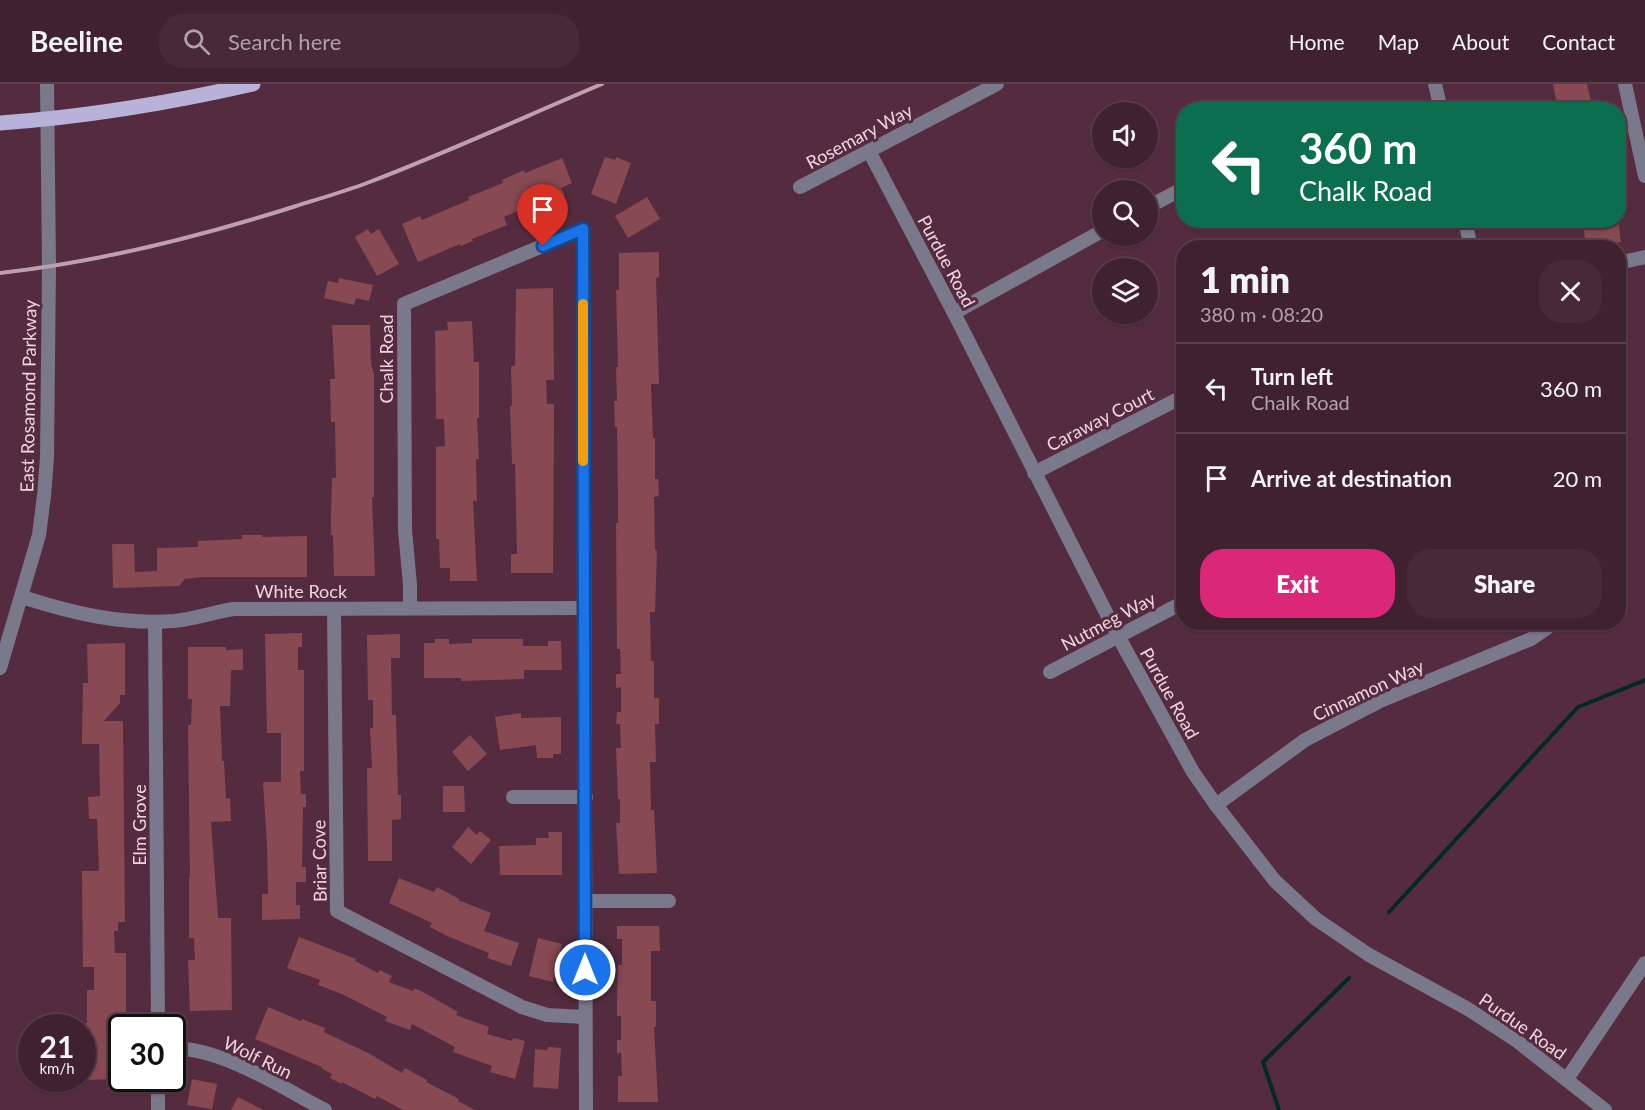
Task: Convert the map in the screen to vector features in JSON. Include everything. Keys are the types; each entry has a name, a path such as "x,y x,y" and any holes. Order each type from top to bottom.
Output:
{"main road":[{"path":"0,123 46,120 162,104 253,84"}],"street":[{"name":"East Rosamond Parkway","path":"0,668 39,535 46,457 49,254 47,84"},
{"name":"Rosemary Way","path":"800,187 997,84"},
{"path":"1435,84 1439,102"},
{"path":"1625,84 1645,176"},
{"name":"Purdue Road","path":"868,151 954,313 1118,636 1193,772 1216,805 1275,881 1316,919 1369,955 1468,1009 1517,1041 1605,1110"},
{"path":"1158,202 1176,192"},
{"name":"Chalk Road","path":"410,608 405,530 404,304 583,229 584,608"},
{"path":"954,313 1092,237"},
{"path":"1626,261 1645,257"},
{"name":"Caraway Court","path":"1034,473 1176,400"},
{"name":"White Rock","path":"22,597 86,616 155,622 234,609 584,608"},
{"name":"Nutmeg Way","path":"1050,672 1176,606"},
{"path":"584,608 586,1110"},
{"name":"Briar Cove","path":"334,609 337,911 522,1007 547,1016 585,1017"},
{"name":"Elm Grove","path":"155,622 158,1014"},
{"name":"Cinnamon Way","path":"1216,805 1305,740 1380,701 1531,639 1541,630"},
{"path":"513,797 586,797"},
{"path":"585,901 669,901"},
{"path":"1567,1079 1645,963"},
{"name":"Wolf Run","path":"186,1049 195,1049 223,1058 325,1110"},
{"path":"158,1092 158,1110"}],"building":[{"path":"1553,84 1587,84 1591,102 1556,102"},
{"path":"605,157 615,160 616,157 631,163 616,204 591,194"},
{"path":"562,158 572,183 561,188 565,195 539,206 541,210 529,216 525,208 504,217 507,225 418,262 402,224 420,216 422,220 469,200 468,197 503,183 502,180 524,170 525,173"},
{"path":"647,197 660,219 628,238 615,216"},
{"path":"1584,228 1619,228 1621,240 1585,240"},
{"path":"368,229 371,234 379,229 399,264 377,276 355,237"},
{"path":"659,252 659,277 656,278 659,384 651,384 655,479 658,479 659,496 654,497 655,550 657,550 655,612 650,612 654,698 659,698 659,724 655,724 656,762 650,762 651,810 654,810 657,873 619,874 616,823 620,823 620,799 618,799 616,748 621,748 620,724 616,724 617,712 621,712 621,687 616,688 616,674 621,674 620,649 617,649 616,523 618,523 618,497 617,427 615,427 614,401 617,401 616,367 618,367 616,290 619,290 619,253"},
{"path":"339,278 373,285 369,301 356,298 354,305 324,298 328,281 338,283"},
{"path":"553,288 554,380 546,380 547,404 554,404 553,573 511,573 511,554 517,554 515,464 512,464 510,406 512,406 511,366 515,366 516,289"},
{"path":"472,321 474,362 479,362 479,418 477,418 479,459 476,459 477,501 473,501 477,581 450,581 450,568 440,568 439,539 436,539 436,447 445,446 444,419 436,419 435,331 448,330 447,322"},
{"path":"332,325 370,325 371,364 374,374 374,497 372,497 375,576 334,576 331,515 332,478 336,478 335,422 331,422 330,379 335,379"},
{"path":"242,535 307,536 307,577 202,577 185,579 179,586 113,588 112,544 134,544 135,572 157,571 157,548 198,547 198,541 242,539"},
{"path":"302,633 302,647 298,647 298,670 304,670 304,771 300,771 301,794 306,794 306,807 303,807 302,867 306,867 306,882 296,882 296,905 300,905 300,919 262,920 262,894 268,894 263,782 281,782 281,733 267,733 265,634"},
{"path":"400,634 400,658 391,658 392,715 396,715 398,795 401,795 401,819 392,820 392,861 368,861 367,768 372,768 370,728 373,728 373,700 368,700 367,635"},
{"path":"435,639 449,639 449,644 472,643 472,639 523,639 523,646 548,646 548,641 561,641 562,670 524,670 524,679 461,681 461,678 424,678 424,643 435,643"},
{"path":"125,643 125,695 120,695 120,703 104,721 123,721 125,922 118,922 118,931 114,931 115,953 126,953 126,1014 108,1014 108,1079 96,1080 96,1014 87,1014 87,990 94,990 94,967 83,967 82,871 99,871 97,819 89,819 88,797 100,796 99,744 82,744 83,683 88,683 87,644"},
{"path":"188,647 243,649 243,670 231,670 230,706 220,706 222,761 224,761 226,799 230,798 231,821 211,822 218,918 231,918 232,1010 190,1011 188,960 195,960 194,938 189,938 188,725 191,725 192,699 188,699"},
{"path":"521,713 521,718 561,717 561,754 553,754 553,758 537,758 536,745 500,750 495,717"},
{"path":"470,735 487,754 468,771 452,752"},
{"path":"443,786 464,786 465,812 443,812"},
{"path":"468,827 477,835 480,831 491,840 471,864 452,847"},
{"path":"548,832 562,832 562,875 500,875 499,846 536,845 536,838 549,838"},
{"path":"399,878 434,892 437,887 458,900 491,913 484,931 519,943 511,966 487,958 489,953 447,936 430,927 432,923 389,903"},
{"path":"617,926 659,926 660,951 651,951 651,1001 656,1001 656,1027 654,1027 658,1102 618,1102 618,1076 622,1076 621,1053 617,1053 617,1040 621,1040 621,1016 617,1016 617,1002 618,965 622,965 622,939 617,939"},
{"path":"299,937 356,959 355,961 378,973 380,970 392,976 389,982 413,991 414,988 423,992 458,1012 456,1015 489,1027 487,1034 512,1041 513,1038 525,1041 515,1079 490,1072 492,1066 453,1052 455,1047 412,1024 410,1030 385,1021 387,1017 342,994 318,985 320,980 287,968"},
{"path":"538,938 562,944 553,982 529,976"},
{"path":"268,1007 325,1028 324,1032 370,1054 402,1073 405,1068 475,1110 403,1110 377,1096 375,1099 342,1082 342,1084 330,1078 332,1074 322,1067 255,1039"},
{"path":"548,1047 561,1048 558,1089 533,1087 535,1049 547,1050"},
{"path":"192,1079 217,1084 212,1109 187,1105"},
{"path":"238,1097 263,1110 231,1110"}],"waterway":[{"path":"1389,912 1578,707 1645,680"},
{"path":"1279,1110 1263,1062 1349,978"}],"railway":[{"path":"0,273 111,255 257,218 367,183 602,84"}],"slow traffic":[{"path":"583,304 583,461"}],"route":[{"path":"543,246 583,229 585,970"}]}
